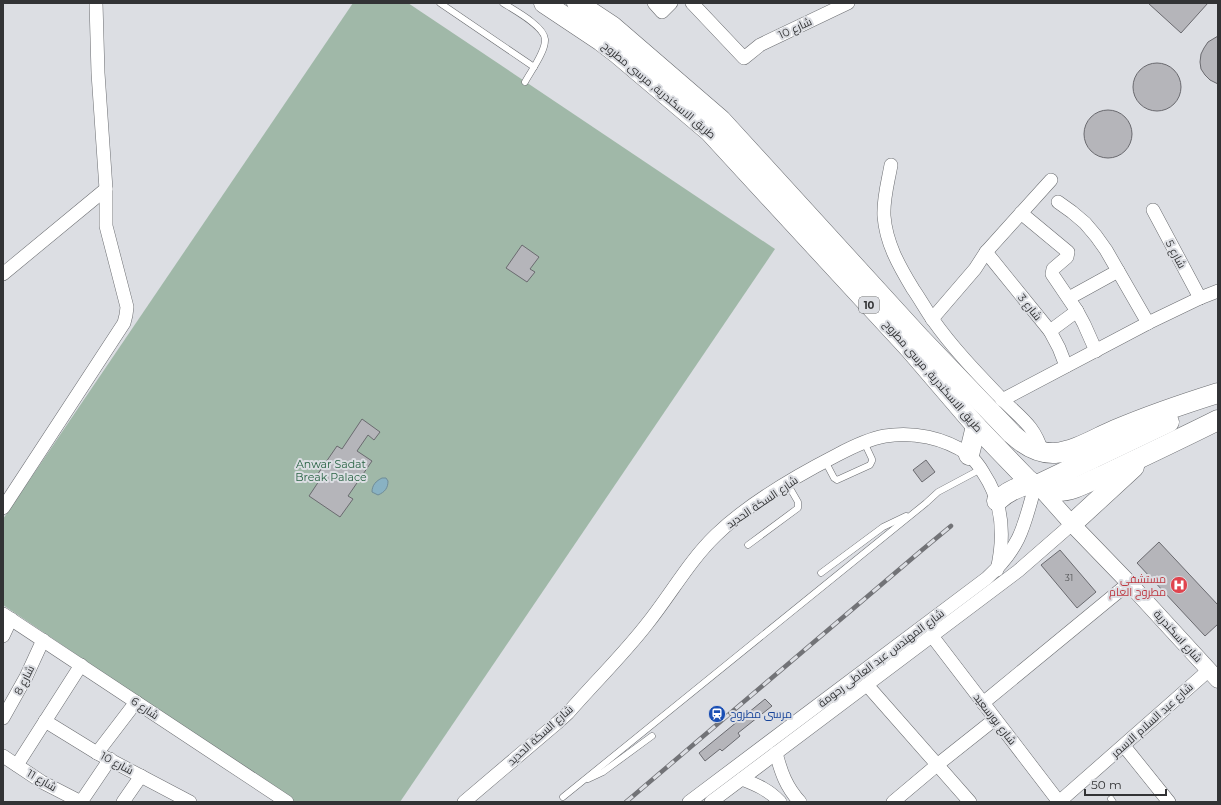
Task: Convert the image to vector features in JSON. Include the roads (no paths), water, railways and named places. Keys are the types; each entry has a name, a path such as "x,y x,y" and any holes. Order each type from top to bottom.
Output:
{"main road":[{"name":"طريق الاسكندرية, مرسى مطروح","path":"544,3 618,54 709,131 910,349 976,426 1036,486"},
{"name":"طريق الاسكندرية, مرسى مطروح","path":"576,3 612,26 710,109 921,339 1015,437 1026,445 1042,452 1065,452 1116,429 1210,395"},
{"path":"1036,486 1171,421 1210,395"},
{"path":"997,501 1013,488 1036,486 1057,491 1073,488 1218,420"},
{"path":"975,462 976,426"},
{"path":"1072,524 1144,456"}],"street":[{"path":"3,508 124,323 126,315 127,307 106,226 106,189 98,73 96,3"},
{"path":"654,3 662,12 671,3"},
{"name":"شارع 10","path":"692,3 744,58 760,45 826,7 848,3"},
{"path":"891,165 884,203 886,231 896,258 932,319 960,354 1002,400 1033,429 1042,452"},
{"path":"932,319 975,269 986,252 1051,180"},
{"path":"3,274 106,189"},
{"path":"1058,202 1072,212 1092,232 1106,250 1148,324"},
{"name":"شارع 5","path":"1153,210 1200,298"},
{"path":"1021,213 1068,252 1067,257 1053,269 1052,274 1077,311 1096,351"},
{"name":"شارع 3","path":"986,252 1050,332 1059,348 1066,366"},
{"path":"1069,298 1118,271"},
{"path":"1002,400 1148,324 1200,298 1218,291"},
{"path":"1050,332 1077,311"},
{"name":"شارع السكة الحديد","path":"464,802 568,712 642,631 693,561 716,535 742,513 787,483 863,442 885,436 907,434 929,437 950,444 975,462"},
{"path":"975,462 987,479 997,501 1000,514 1002,542 996,570"},
{"name":"شارع اسكندرية","path":"1036,486 1129,583 1213,675"},
{"name":"شارع المهندس عبد العاطى رحومة","path":"711,802 776,753 811,719 996,570 1010,553 1021,534 1036,486"},
{"name":"شارع المهندس عبد العاطى رحومة","path":"689,802 811,719 866,685 1018,571 1072,524"},
{"path":"983,703 1129,583"},
{"path":"3,636 7,616"},
{"name":"شارع 6","path":"7,616 287,802"},
{"name":"شارع بورسعيد","path":"932,636 1059,802"},
{"name":"شارع 8","path":"3,718 26,677 43,640"},
{"path":"17,765 81,665"},
{"name":"شارع عبد السلام الاسمر","path":"1059,802 1124,746 1213,675"},
{"path":"866,685 970,802"},
{"path":"97,753 136,702"},
{"path":"893,802 937,765 995,720"},
{"name":"شارع 10","path":"45,721 97,753 190,802"},
{"path":"1124,746 1169,802"},
{"path":"776,753 787,786 800,802"},
{"name":"شارع 11","path":"3,756 42,782 81,802"},
{"path":"81,802 110,759"},
{"path":"123,802 141,776"},
{"path":"742,779 764,788 773,794 780,802"}],"lane":[{"path":"440,3 534,67"},
{"path":"503,3 535,24 543,32 545,39 544,48 525,82"},
{"path":"825,462 834,478 838,480 870,465 872,459 863,442"},
{"path":"563,797 975,462"},
{"path":"748,545 798,508 798,502 787,483"},
{"path":"821,573 883,526 914,512"},
{"path":"580,783 603,772 652,736"}],"water":[{"path":"386,478 388,481 387,488 383,493 378,495 372,492 372,490 378,480"}],"railway":[{"path":"626,802 951,526"}],"place":[{"name":"مستشفى مطروح العام","path":"1179,585"},
{"name":"مرسى مطروح","path":"717,714"}],"park label":[{"name":"Anwar Sadat Break Palace","path":"331,470"}]}
